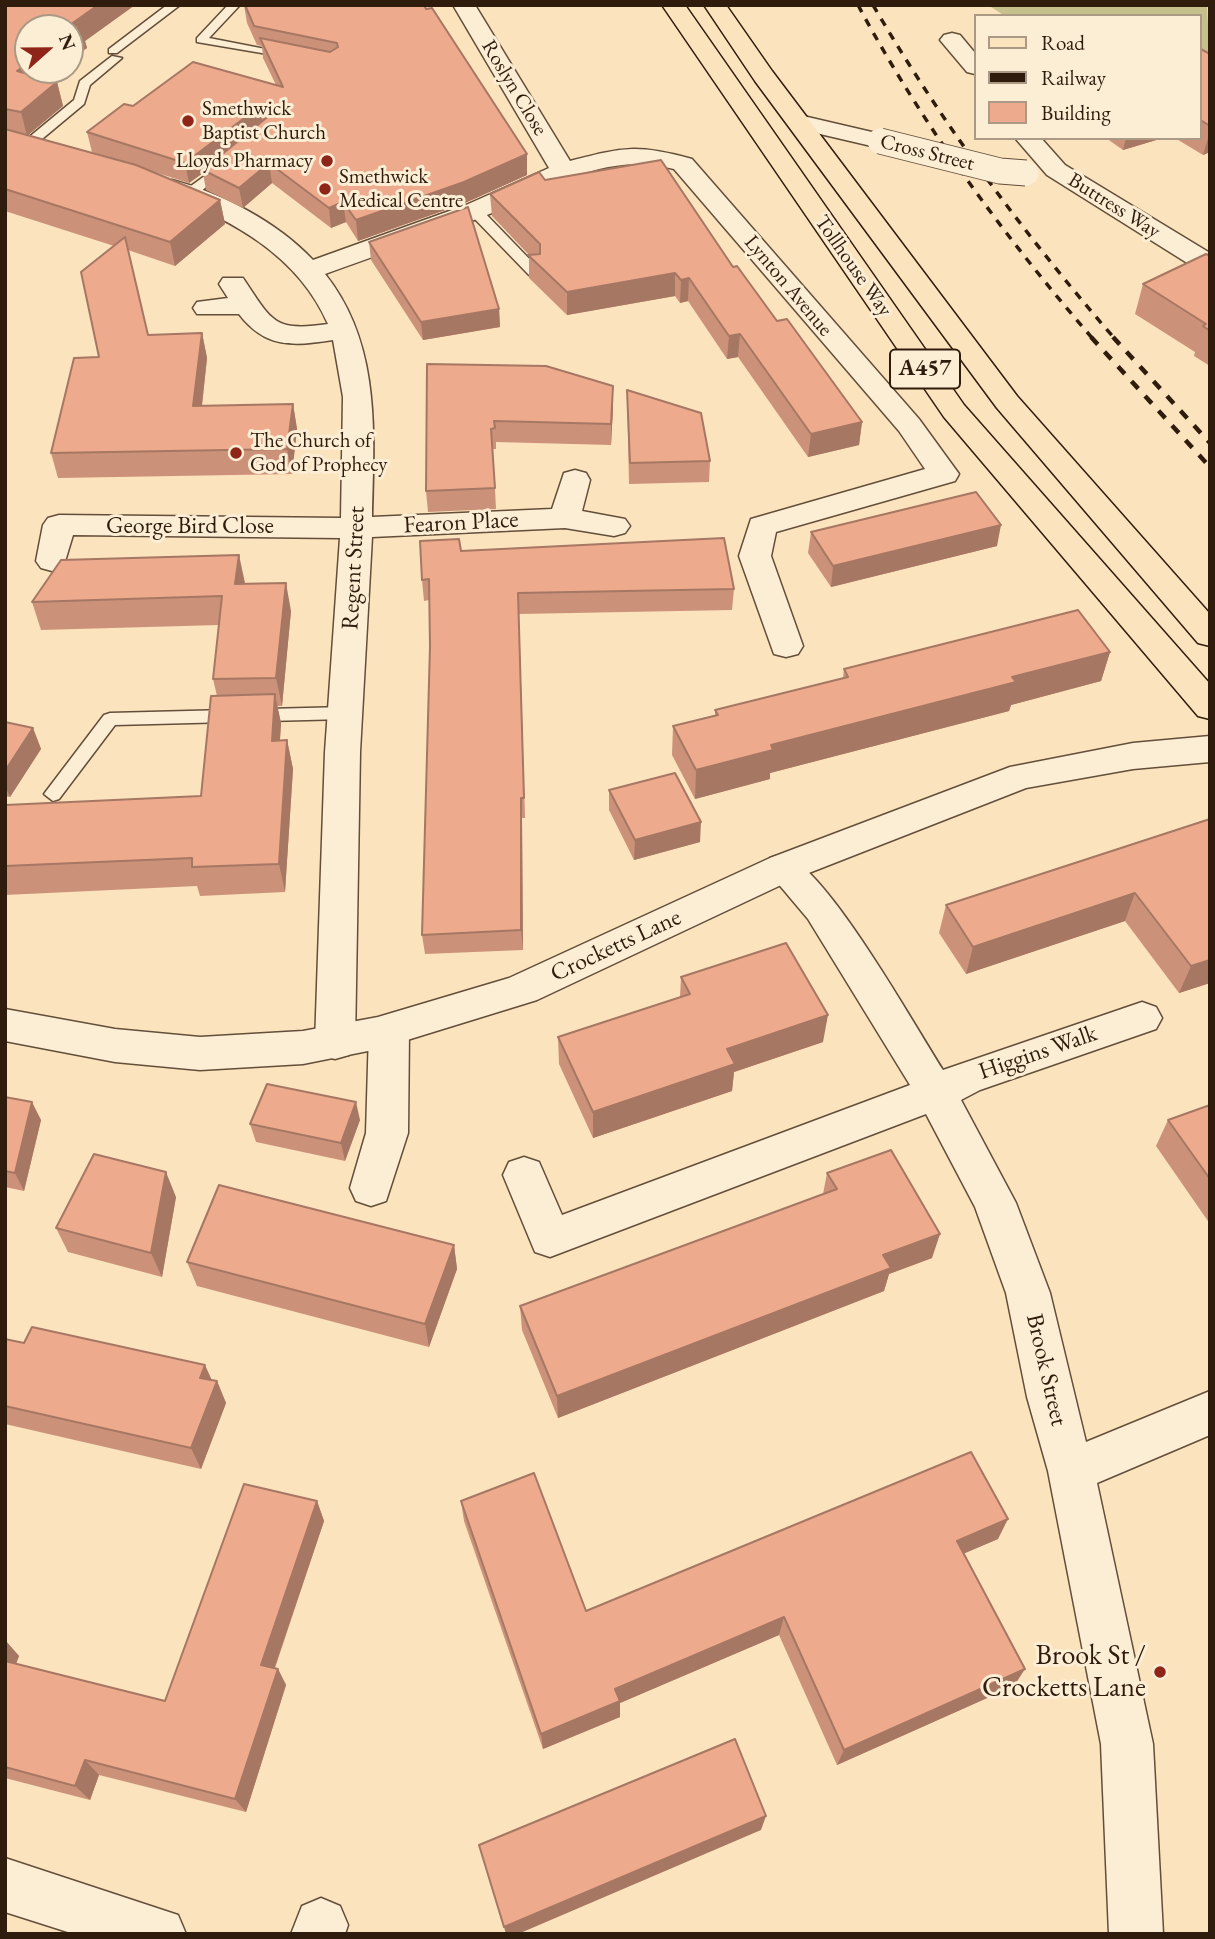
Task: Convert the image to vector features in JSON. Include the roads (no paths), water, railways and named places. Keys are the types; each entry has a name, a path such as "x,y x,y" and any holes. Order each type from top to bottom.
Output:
{"main road":[{"name":"Tollhouse Way","path":"673,5 954,411 1210,707"},
{"name":"Tollhouse Way","path":"715,5 1007,402 1210,635"}],"street":[{"name":"Roslyn Close","path":"464,5 563,171"},
{"path":"952,40 974,64"},
{"name":"Cross Street","path":"799,122 1000,171 1026,173 1056,170"},
{"name":"Buttress Way","path":"1029,140 1056,170 1210,265"},
{"path":"16,143 60,156"},
{"name":"Lynton Avenue","path":"307,271 475,211 563,171 624,155 653,156 683,164 909,425 944,474 762,526 755,556 786,646"},
{"name":"Regent Street","path":"143,179 189,194 247,221 284,248 325,292 345,330 359,400 358,527 345,713 335,1043"},
{"path":"207,308 239,294 273,334 290,337 345,330"},
{"path":"565,518 575,480"},
{"name":"Fearon Place","path":"358,527 565,518 614,526"},
{"name":"George Bird Close","path":"52,561 60,525 358,527"},
{"name":"Crocketts Lane","path":"5,1025 43,1034 135,1047 227,1054 335,1043 389,1031 523,989 869,831 1022,776 1133,756 1210,749"},
{"name":"Brook Street","path":"783,868 821,909 847,947 936,1093 995,1203 1028,1293 1050,1397 1072,1471 1128,1744 1139,1933"},
{"name":"Higgins Walk","path":"524,1175 550,1238 936,1093 966,1078 1142,1018"},
{"path":"371,1188 387,1133 389,1031"},
{"path":"1072,1471 1210,1413"},
{"path":"5,1885 159,1934"}],"lane":[{"path":"16,143 80,101 84,84 175,5"},
{"path":"235,5 201,40 295,58"},
{"path":"189,194 234,158"},
{"path":"475,211 534,272"},
{"path":"53,794 110,719 345,713"}],"railway":[{"path":"858,5 909,94 966,178 1027,260 1093,339"},
{"path":"873,5 956,136 986,178 1115,339"},
{"path":"1091,337 1210,467"},
{"path":"1113,337 1210,443"}],"place":[{"name":"Smethwick Baptist Church","path":"188,121"},
{"name":"Lloyds Pharmacy","path":"327,161"},
{"name":"Smethwick Medical Centre","path":"325,189"},
{"name":"The Church of God of Prophecy","path":"236,453"},
{"name":"Brook St / Crocketts Lane","path":"1160,1672"}]}
